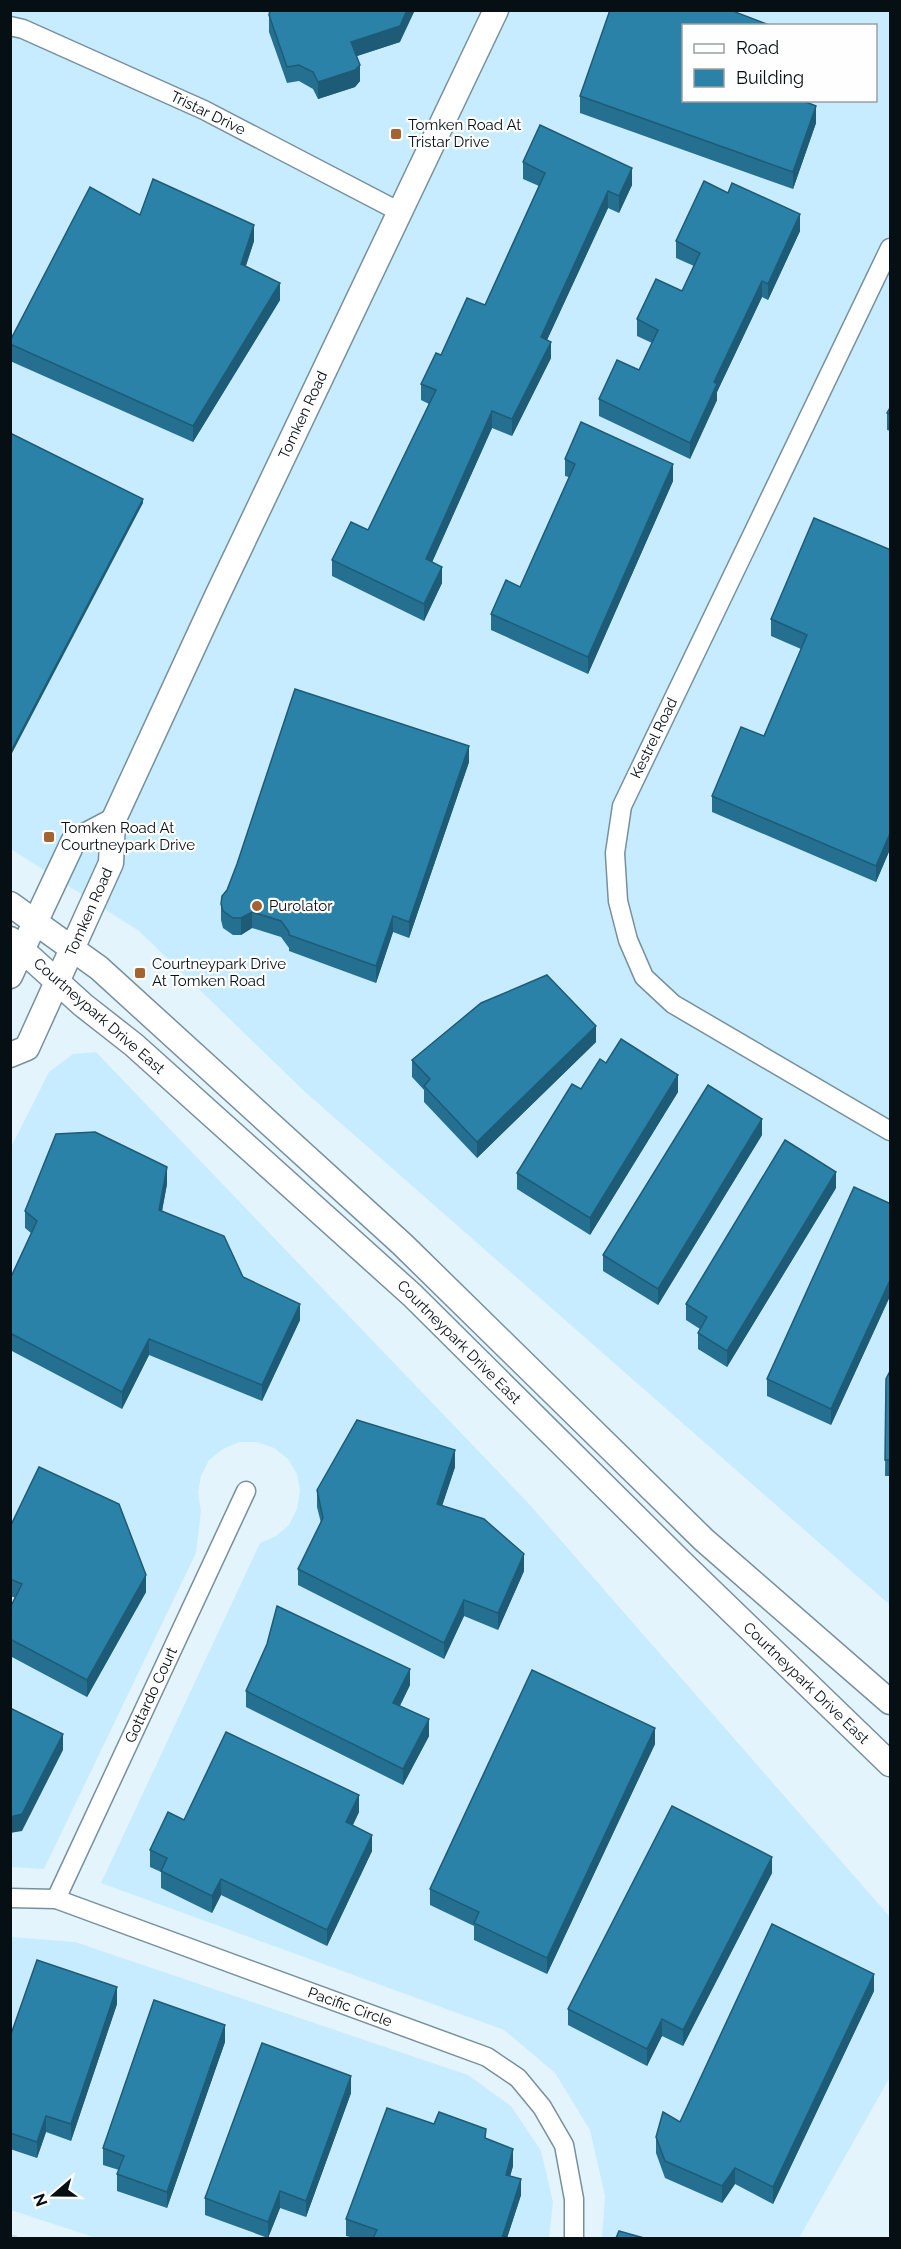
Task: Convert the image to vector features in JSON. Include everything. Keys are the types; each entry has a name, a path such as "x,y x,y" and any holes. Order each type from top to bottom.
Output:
{"main road":[{"name":"Tomken Road","path":"10,1056 27,1048 58,982 111,862 113,821 496,10"},
{"path":"10,976 17,944 35,922 73,842 113,821"},
{"name":"Courtneypark Drive East","path":"10,904 99,968 402,1244 704,1540 891,1702"},
{"name":"Courtneypark Drive East","path":"17,944 83,1005 134,1045 412,1295 680,1561 891,1764"}],"street":[{"name":"Tristar Drive","path":"10,26 23,29 204,110 400,212"},
{"name":"Kestrel Road","path":"891,248 621,806 615,853 618,901 628,940 644,977 673,1004 891,1131"},
{"name":"Gottardo Court","path":"56,1899 246,1491"},
{"name":"Pacific Circle","path":"10,1898 56,1899 488,2057 518,2078 542,2107 564,2145 574,2199 574,2238"}],"shaded area":[{"path":"10,11 890,11 890,1605 304,1091 139,931 11,849"},
{"path":"96,1052 530,1505 890,1917 890,2077 799,2238 602,2238 605,2196 590,2130 555,2073 504,2030 101,1883 260,1543 276,1536 289,1525 297,1509 300,1491 297,1474 288,1459 274,1448 257,1442 239,1442 223,1449 209,1460 201,1476 198,1493 201,1511 196,1553 44,1869 11,1867 10,1149 49,1072 73,1054"},
{"path":"11,1937 75,1942 468,2075 511,2106 541,2151 553,2202 549,2238 96,2238 11,2210"}],"building":[{"path":"270,10 407,10 400,26 351,42 360,65 355,70 318,82 313,72 299,65 287,67 269,15"},
{"path":"610,10 730,10 767,24 682,24 682,102 806,102 816,106 793,172 580,96"},
{"path":"540,125 632,168 619,196 608,191 541,337 551,342 512,419 492,411 426,559 442,567 424,604 332,560 351,522 368,530 436,390 421,384 436,353 441,355 467,298 485,305 545,173 523,162"},
{"path":"153,179 254,225 241,264 280,283 193,426 10,344 90,187 140,215"},
{"path":"704,181 728,193 732,183 800,214 768,284 762,281 714,382 717,384 690,443 599,399 617,360 639,370 658,330 637,319 656,279 682,291 700,253 676,241"},
{"path":"581,422 673,464 588,657 491,614 506,580 520,587 575,464 565,459"},
{"path":"10,433 143,499 10,753"},
{"path":"814,518 891,550 891,831 876,866 712,796 741,727 764,736 807,635 771,619"},
{"name":"Purolator","path":"295,689 469,746 409,922 393,916 376,966 289,935 281,921 252,912 241,918 233,918 223,911 222,896 227,890 237,864"},
{"path":"547,975 596,1026 477,1142 424,1086 430,1079 412,1060 481,1003"},
{"path":"621,1039 678,1075 590,1218 517,1173 572,1084 581,1089 600,1059 606,1063"},
{"path":"708,1085 762,1119 658,1289 603,1255"},
{"path":"95,1132 167,1167 159,1210 224,1236 243,1277 300,1304 262,1385 149,1339 122,1392 10,1333 10,1279 37,1221 25,1211 56,1134"},
{"path":"785,1140 836,1172 727,1351 698,1333 707,1317 686,1304"},
{"path":"854,1187 891,1204 891,1278 831,1409 767,1379"},
{"path":"891,1369 891,1460 885,1460 886,1379"},
{"path":"357,1420 455,1450 437,1504 484,1519 524,1554 498,1613 464,1600 444,1643 298,1569 323,1518 317,1490"},
{"path":"39,1467 119,1504 146,1575 87,1680 10,1639 10,1608 22,1584 10,1579 10,1527"},
{"path":"277,1606 410,1669 393,1703 429,1719 403,1769 246,1691 267,1644"},
{"path":"532,1670 655,1728 547,1958 474,1923 479,1912 430,1889"},
{"path":"10,1708 63,1734 22,1814 10,1817"},
{"path":"226,1732 359,1795 346,1822 372,1835 327,1930 221,1879 212,1896 161,1871 167,1858 150,1850 168,1812 184,1820"},
{"path":"672,1806 772,1857 683,2030 662,2019 647,2049 568,2009"},
{"path":"772,1924 874,1974 773,2187 735,2168 722,2186 665,2161 656,2137 663,2112 680,2122"},
{"path":"37,1960 117,1987 71,2124 46,2116 37,2142 10,2133 10,2037"},
{"path":"154,2000 225,2025 167,2192 117,2174 124,2156 103,2148"},
{"path":"262,2043 351,2076 306,2201 280,2191 268,2222 205,2198"},
{"path":"387,2108 434,2124 439,2112 486,2129 485,2138 513,2149 506,2175 521,2179 502,2238 373,2238 377,2230 346,2219"},
{"path":"619,2231 644,2238 616,2238"}],"waterway":[{"path":"10,2237 15,2238"}],"place":[{"name":"Tomken Road At Tristar Drive","path":"396,134"},
{"name":"Tomken Road At Courtneypark Drive","path":"49,837"},
{"name":"Purolator","path":"257,906"},
{"name":"Courtneypark Drive At Tomken Road","path":"140,973"}]}
